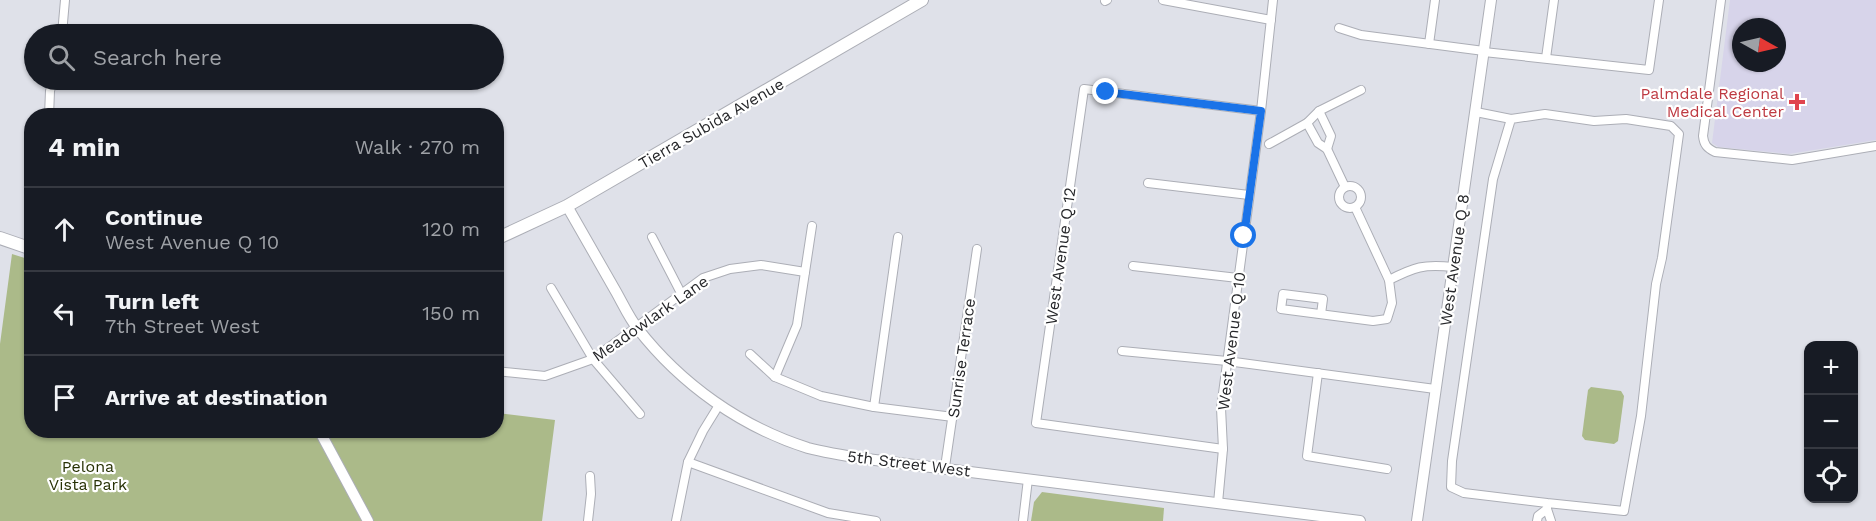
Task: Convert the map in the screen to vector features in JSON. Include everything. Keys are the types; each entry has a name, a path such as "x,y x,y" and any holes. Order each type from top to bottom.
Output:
{"main road":[{"name":"Tierra Subida Avenue","path":"504,235 567,206 922,0"},
{"path":"0,238 24,246"}],"street":[{"path":"63,24 65,0"},
{"path":"1163,0 1271,20"},
{"name":"West Avenue Q 10","path":"1218,503 1223,449 1221,408 1261,111 1273,0"},
{"path":"1430,44 1435,0"},
{"name":"West Avenue Q 8","path":"1417,521 1491,0"},
{"path":"1546,58 1554,0"},
{"path":"1339,28 1361,35 1484,52 1649,70 1659,0"},
{"path":"1721,0 1703,136 1707,148 1715,152 1792,160 1876,146"},
{"name":"West Avenue Q 12","path":"1223,449 1036,423 1084,89 1261,111"},
{"path":"49,108 50,90"},
{"path":"1269,144 1307,123 1319,111 1361,90"},
{"path":"1319,111 1331,136 1327,149"},
{"path":"1476,112 1512,118 1545,114 1594,121 1626,119 1671,126 1679,134 1662,258 1656,284 1641,416 1624,511 1547,506 1464,493 1451,487 1452,461 1493,179 1512,118"},
{"path":"1307,123 1318,143 1327,149 1345,187"},
{"path":"1148,183 1249,195"},
{"path":"1351,186 1359,191 1361,199 1354,207 1345,207 1340,203 1340,192 1345,187 1351,186"},
{"name":"5th Street West","path":"567,206 637,328 678,371 698,390 751,424 808,448 867,459 1360,521"},
{"path":"1321,314 1323,299 1282,294 1281,309 1373,321 1387,319 1392,303 1389,280 1354,207"},
{"path":"775,377 798,325 812,226"},
{"path":"652,237 682,295"},
{"path":"874,407 898,237"},
{"name":"Sunrise Terrace","path":"945,467 977,249"},
{"path":"1389,280 1409,270 1429,264 1453,267"},
{"name":"Meadowlark Lane","path":"504,372 545,376 593,359 703,278 730,269 761,265 805,272"},
{"path":"1133,266 1238,278"},
{"path":"551,288 593,359 640,414"},
{"path":"1122,351 1227,361 1435,389"},
{"path":"750,354 775,377 821,396 874,407 953,417"},
{"path":"1318,373 1307,456 1387,469"},
{"path":"676,521 688,462 702,431 719,405"},
{"path":"323,438 368,521"},
{"path":"688,462 828,513 876,521"},
{"path":"588,521 590,476"},
{"path":"1023,521 1028,479"},
{"path":"1538,521 1538,516 1547,506"},
{"path":"1547,506 1551,521"}],"shaded area":[{"name":"Palmdale Regional Medical Center","path":"1730,0 1876,0 1876,140 1789,154 1718,147 1712,143"}],"green space":[{"name":"Pelona Vista Park","path":"12,254 24,258 24,438 504,438 504,414 555,420 542,521 0,521 0,344"},
{"path":"1591,387 1621,391 1624,396 1618,441 1614,444 1585,440 1582,436 1588,390"},
{"path":"1042,492 1164,508 1163,521 1031,521 1034,502"}],"place":[{"name":"Palmdale Regional Medical Center","path":"1797,102"}],"route":[{"path":"1106,92 1261,111 1244,236"}]}
